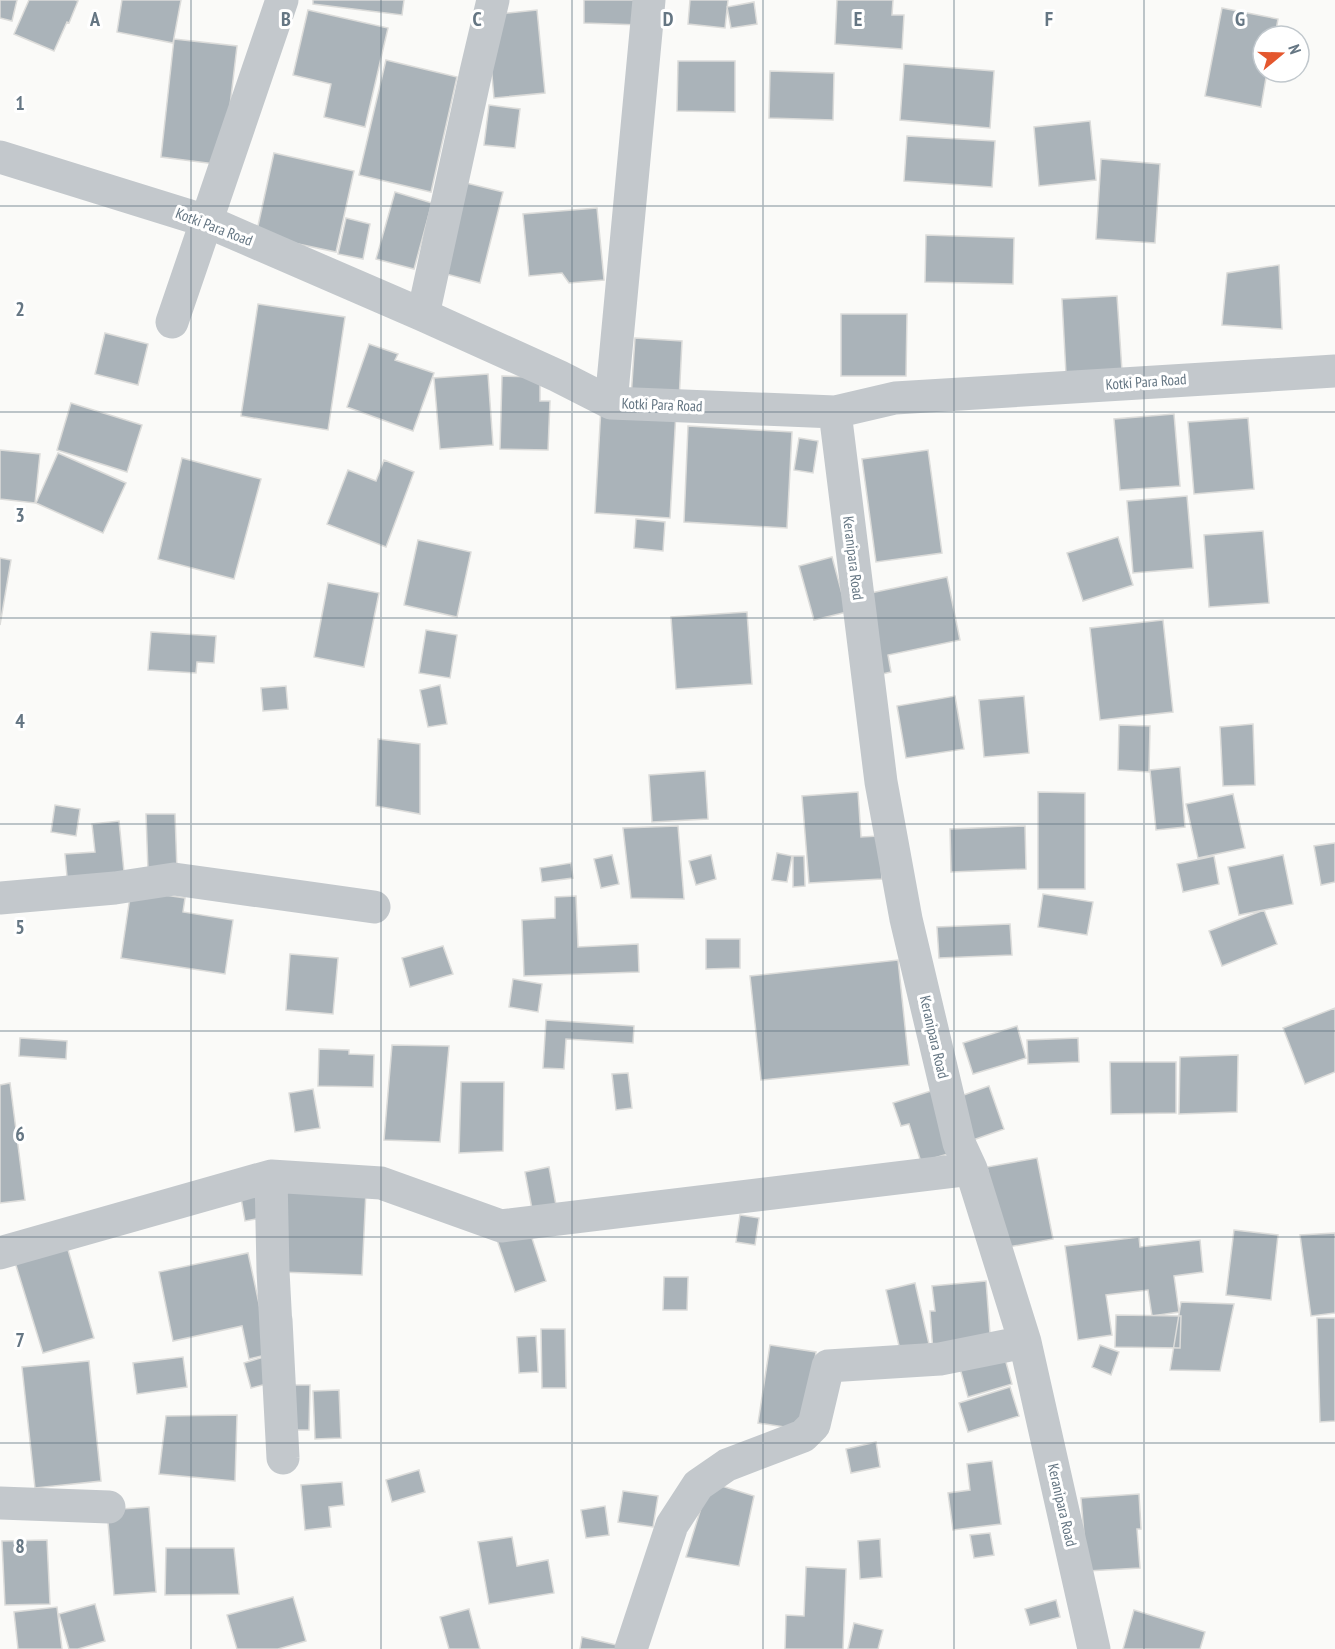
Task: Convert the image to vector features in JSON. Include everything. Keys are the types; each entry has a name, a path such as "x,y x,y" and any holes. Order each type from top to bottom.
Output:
{"street":[{"path":"172,322 282,0"},
{"path":"423,315 493,0"},
{"path":"611,403 648,0"},
{"name":"Kotki Para Road","path":"0,157 206,221 423,315 558,376 611,403 835,412 895,398 1335,370"},
{"name":"Keranipara Road","path":"835,412 882,782 902,896 959,1143 971,1169 1025,1342 1094,1649"},
{"path":"0,898 115,888 174,879 375,907"},
{"path":"0,1253 271,1176 381,1183 501,1226 971,1169"},
{"path":"271,1176 273,1271 283,1458 276,1320"},
{"path":"631,1649 672,1525 698,1485 727,1465 802,1436 814,1425 828,1366 940,1359 1025,1342"},
{"path":"0,1503 109,1507"}],"building":[{"path":"0,0 17,0 12,21 0,18"},
{"path":"29,0 78,1 54,51 14,34"},
{"path":"122,0 181,0 173,43 117,32"},
{"path":"313,0 404,0 402,15 313,4"},
{"path":"584,0 641,0 641,25 584,23"},
{"path":"690,0 728,0 725,28 688,24"},
{"path":"837,0 893,0 892,15 904,15 902,49 835,44"},
{"path":"754,2 757,24 731,28 727,7"},
{"path":"1222,8 1278,19 1277,24 1251,24 1251,84 1265,84 1261,107 1205,96"},
{"path":"308,10 388,28 365,127 324,117 331,84 293,75"},
{"path":"537,10 545,93 494,98 489,42 497,14"},
{"path":"174,39 237,46 223,165 161,157"},
{"path":"386,60 457,77 431,192 359,175"},
{"path":"678,61 735,61 735,112 677,111"},
{"path":"904,64 994,71 990,128 900,120"},
{"path":"770,71 834,73 833,120 769,118"},
{"path":"489,105 520,109 515,148 484,145"},
{"path":"1090,121 1096,180 1039,186 1034,127"},
{"path":"907,136 995,141 992,187 904,181"},
{"path":"274,153 354,171 336,252 256,235"},
{"path":"1101,159 1160,164 1155,243 1096,239"},
{"path":"458,181 503,192 480,283 435,271"},
{"path":"395,192 432,203 414,269 376,259"},
{"path":"597,208 604,280 569,283 562,273 529,276 523,214"},
{"path":"346,218 370,224 363,259 338,254"},
{"path":"926,235 1014,238 1013,284 925,282"},
{"path":"1279,265 1282,329 1222,325 1227,273"},
{"path":"1117,296 1122,371 1066,374 1062,299"},
{"path":"258,304 345,317 328,430 241,416"},
{"path":"841,314 907,314 906,376 841,376"},
{"path":"105,333 148,344 138,385 95,374"},
{"path":"635,338 682,341 679,401 631,398"},
{"path":"369,344 398,354 395,360 434,373 413,431 347,407"},
{"path":"488,374 493,445 440,449 434,378"},
{"path":"502,376 540,377 540,401 550,401 548,450 500,449"},
{"path":"71,403 142,425 127,472 57,450"},
{"path":"601,407 676,412 670,518 595,513"},
{"path":"1174,414 1180,486 1120,490 1114,419"},
{"path":"1248,418 1254,489 1194,494 1188,422"},
{"path":"688,426 792,432 787,528 684,522"},
{"path":"799,438 818,441 813,473 794,470"},
{"path":"0,450 40,454 35,503 0,499"},
{"path":"928,450 942,553 876,562 862,459"},
{"path":"58,453 126,483 103,533 36,503"},
{"path":"182,458 261,479 234,579 158,559"},
{"path":"384,460 414,472 386,547 327,524 348,470 376,481"},
{"path":"1187,496 1193,568 1133,573 1127,501"},
{"path":"636,519 665,522 663,551 634,548"},
{"path":"1263,531 1269,603 1209,607 1204,535"},
{"path":"1118,537 1133,585 1083,601 1067,553"},
{"path":"418,540 471,552 457,617 404,605"},
{"path":"832,557 847,612 814,620 799,566"},
{"path":"0,558 11,560 0,625"},
{"path":"947,577 960,640 888,655 891,672 878,675 861,595"},
{"path":"328,583 379,593 364,667 314,657"},
{"path":"747,612 752,684 676,689 671,617"},
{"path":"1163,620 1173,712 1100,720 1090,628"},
{"path":"426,630 457,635 450,678 419,673"},
{"path":"151,632 216,636 214,663 197,662 196,673 148,670"},
{"path":"440,685 447,724 428,727 420,690"},
{"path":"286,686 288,709 263,711 261,688"},
{"path":"955,696 964,749 906,758 897,706"},
{"path":"1024,696 1029,753 984,757 979,700"},
{"path":"1253,724 1255,785 1223,786 1220,727"},
{"path":"1119,725 1150,726 1149,772 1118,770"},
{"path":"378,739 420,744 420,814 376,806"},
{"path":"1180,767 1185,827 1156,830 1150,770"},
{"path":"705,771 708,819 652,822 649,775"},
{"path":"858,792 861,837 879,836 882,879 809,883 802,796"},
{"path":"1038,792 1085,793 1085,889 1038,889"},
{"path":"1233,794 1245,848 1198,858 1186,804"},
{"path":"55,805 80,809 76,836 51,832"},
{"path":"146,814 175,814 177,871 148,871"},
{"path":"119,821 125,882 68,888 65,854 95,852 92,824"},
{"path":"678,826 684,899 631,898 623,828"},
{"path":"1025,826 1026,869 951,872 950,829"},
{"path":"1335,843 1335,882 1321,885 1314,846"},
{"path":"777,853 792,856 787,882 772,880"},
{"path":"612,855 619,884 601,888 594,859"},
{"path":"711,855 716,879 696,885 689,861"},
{"path":"1283,855 1293,904 1239,915 1228,867"},
{"path":"793,856 804,856 805,886 793,887"},
{"path":"1214,856 1219,884 1183,892 1177,864"},
{"path":"571,863 573,878 542,882 540,868"},
{"path":"131,890 185,898 183,912 233,920 225,974 121,958"},
{"path":"1043,894 1093,902 1087,935 1038,927"},
{"path":"576,896 578,947 638,944 639,972 524,976 522,920 555,918 555,897"},
{"path":"1264,910 1277,944 1222,966 1209,931"},
{"path":"1010,924 1012,955 939,958 937,927"},
{"path":"706,939 740,939 740,968 706,969"},
{"path":"443,946 453,974 410,987 402,958"},
{"path":"290,954 338,958 333,1014 286,1010"},
{"path":"898,960 909,1065 761,1080 750,976"},
{"path":"513,979 542,984 538,1012 509,1007"},
{"path":"1335,1008 1335,1072 1305,1084 1283,1028"},
{"path":"546,1020 634,1026 633,1043 566,1039 564,1069 543,1068"},
{"path":"1017,1026 1026,1058 973,1074 963,1043"},
{"path":"20,1038 67,1041 66,1059 19,1056"},
{"path":"1078,1038 1079,1062 1028,1064 1027,1040"},
{"path":"392,1045 449,1046 440,1142 384,1140"},
{"path":"319,1049 349,1050 349,1054 374,1055 373,1087 318,1086"},
{"path":"1238,1055 1237,1112 1179,1114 1180,1057"},
{"path":"1110,1062 1176,1062 1176,1113 1111,1114"},
{"path":"628,1073 632,1108 616,1110 612,1074"},
{"path":"461,1082 504,1082 503,1151 459,1153"},
{"path":"10,1083 25,1200 0,1203 0,1085"},
{"path":"989,1086 1004,1129 973,1140 958,1097"},
{"path":"313,1089 320,1128 295,1132 289,1093"},
{"path":"931,1091 951,1153 921,1162 909,1124 901,1126 893,1103"},
{"path":"1037,1158 1053,1239 1003,1248 987,1167"},
{"path":"549,1167 556,1205 532,1209 525,1172"},
{"path":"283,1186 366,1190 362,1275 280,1272"},
{"path":"262,1188 267,1217 245,1221 240,1192"},
{"path":"740,1215 759,1218 755,1245 736,1242"},
{"path":"528,1226 546,1281 515,1292 496,1237"},
{"path":"1234,1230 1278,1235 1271,1300 1226,1295"},
{"path":"1335,1233 1335,1313 1311,1316 1300,1235"},
{"path":"1139,1237 1140,1247 1200,1240 1203,1272 1174,1276 1179,1312 1152,1316 1148,1290 1106,1295 1112,1335 1078,1340 1065,1246"},
{"path":"66,1243 94,1338 43,1353 14,1259"},
{"path":"248,1253 263,1322 274,1353 249,1359 242,1326 173,1341 159,1272"},
{"path":"664,1277 688,1277 687,1310 663,1310"},
{"path":"986,1281 991,1347 933,1352 930,1311 935,1311 932,1286"},
{"path":"915,1283 929,1344 900,1350 886,1290"},
{"path":"1181,1302 1234,1304 1220,1371 1170,1370"},
{"path":"1116,1315 1181,1316 1180,1348 1115,1347"},
{"path":"1317,1318 1335,1318 1335,1421 1320,1422"},
{"path":"541,1329 565,1329 566,1388 542,1388"},
{"path":"536,1336 538,1372 519,1373 517,1337"},
{"path":"770,1345 816,1352 804,1430 758,1423"},
{"path":"1100,1345 1119,1352 1111,1375 1092,1367"},
{"path":"1002,1348 1012,1384 968,1397 958,1361"},
{"path":"267,1356 274,1382 251,1388 244,1363"},
{"path":"183,1357 187,1387 137,1394 133,1363"},
{"path":"89,1361 101,1481 35,1488 22,1367"},
{"path":"287,1385 310,1385 309,1430 286,1430"},
{"path":"1010,1387 1019,1416 968,1432 959,1403"},
{"path":"339,1390 341,1438 315,1439 313,1391"},
{"path":"237,1415 235,1481 159,1474 166,1416"},
{"path":"876,1442 880,1467 851,1473 846,1449"},
{"path":"992,1461 1001,1524 953,1530 948,1493 970,1490 967,1464"},
{"path":"419,1470 425,1492 392,1502 386,1480"},
{"path":"342,1482 344,1505 329,1507 331,1527 305,1530 301,1485"},
{"path":"709,1482 754,1496 739,1566 686,1557"},
{"path":"623,1491 658,1496 653,1527 618,1522"},
{"path":"1139,1494 1141,1529 1137,1529 1140,1568 1087,1571 1081,1498"},
{"path":"605,1506 609,1535 586,1538 581,1510"},
{"path":"149,1507 156,1592 114,1595 107,1510"},
{"path":"990,1533 994,1555 974,1558 970,1535"},
{"path":"512,1537 517,1566 548,1560 554,1593 489,1604 478,1542"},
{"path":"880,1539 882,1577 860,1579 858,1541"},
{"path":"47,1540 50,1604 5,1605 2,1541"},
{"path":"166,1548 234,1548 239,1594 165,1595"},
{"path":"806,1567 846,1569 843,1649 785,1649 786,1615 804,1616"},
{"path":"293,1597 306,1641 278,1649 237,1649 227,1615"},
{"path":"1056,1600 1060,1617 1030,1625 1025,1609"},
{"path":"95,1604 105,1641 78,1649 69,1649 59,1614"},
{"path":"57,1607 62,1649 18,1649 14,1612"},
{"path":"469,1609 480,1649 449,1649 440,1617"},
{"path":"1134,1610 1205,1632 1200,1649 1123,1649"},
{"path":"854,1623 883,1630 878,1649 848,1649"},
{"path":"582,1637 621,1646 620,1649 580,1649"}]}
